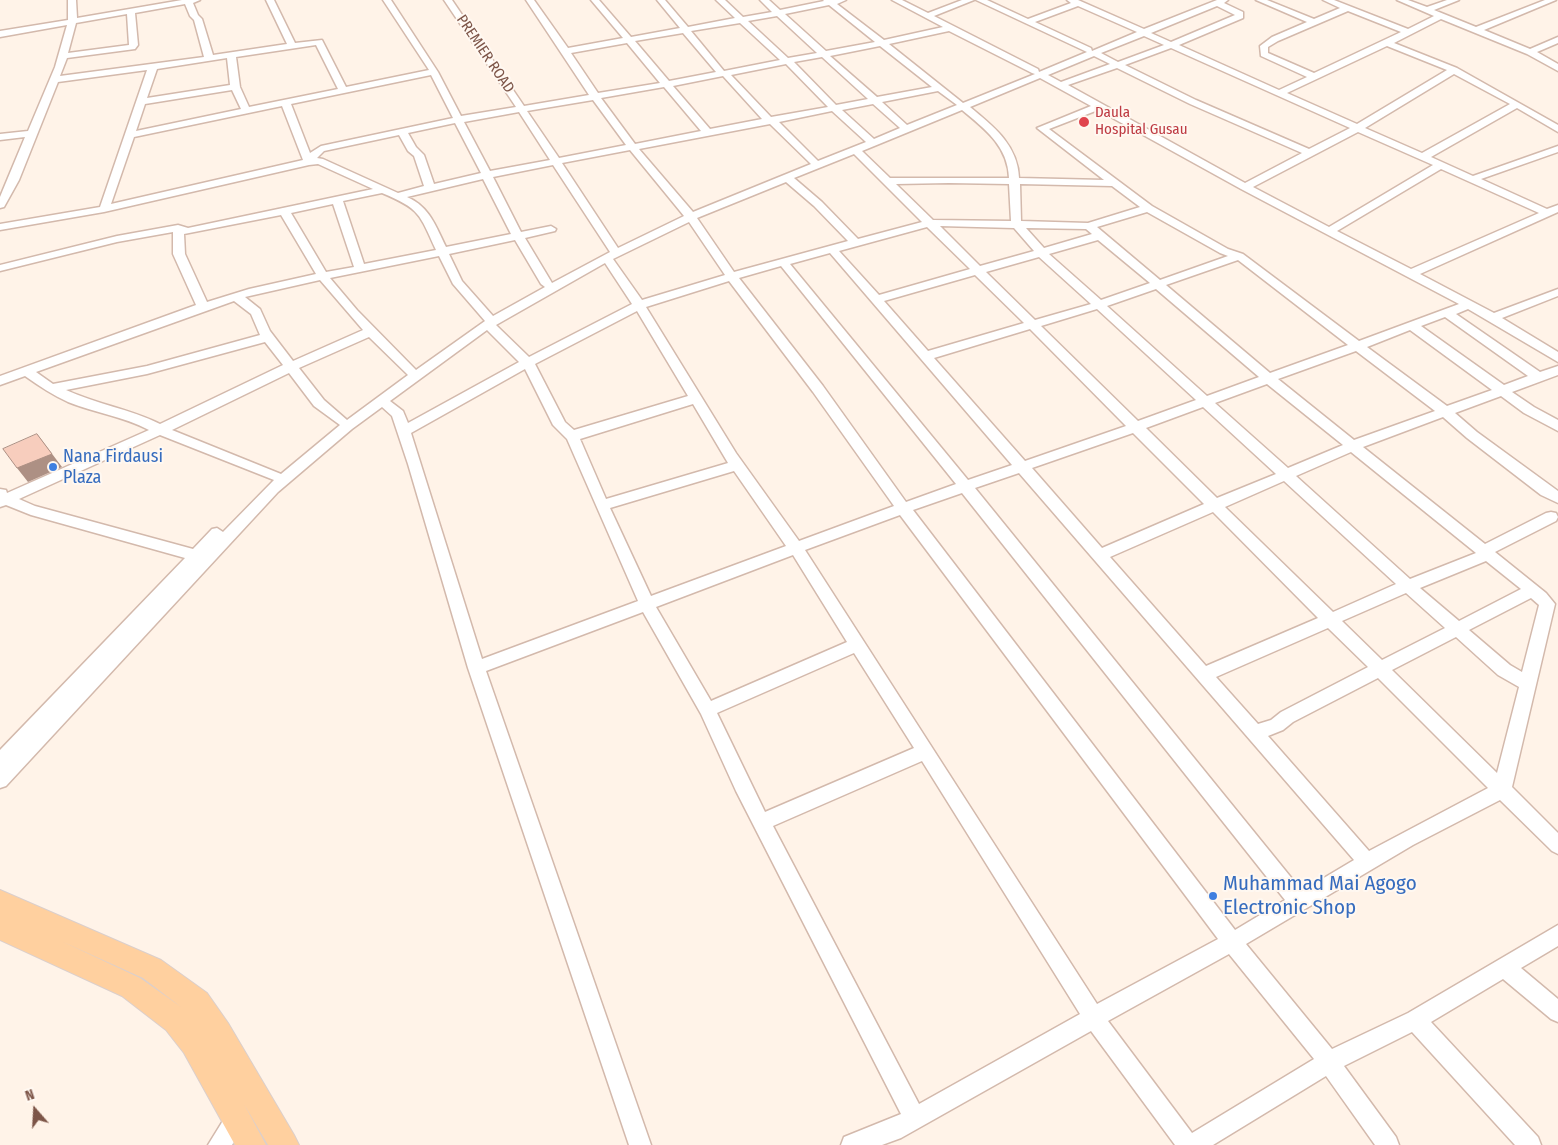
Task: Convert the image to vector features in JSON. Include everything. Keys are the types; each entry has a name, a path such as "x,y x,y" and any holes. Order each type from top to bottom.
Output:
{"main road":[{"path":"0,902 122,954 173,983 197,1003 218,1033 284,1145"},
{"path":"0,927 131,986 176,1020 194,1042 251,1145"}],"street":[{"path":"270,0 292,45"},
{"path":"387,0 434,72 518,236 547,284"},
{"name":"PREMIER ROAD","path":"448,0 557,162 639,304 737,465 796,548 858,644 1094,1018 1188,1145"},
{"path":"530,0 633,148 689,215 732,276 818,389 903,508 1232,942 1329,1062 1388,1145"},
{"path":"595,0 708,133"},
{"path":"661,0 724,73 770,121 814,162"},
{"path":"720,0 870,140"},
{"path":"764,0 903,126"},
{"path":"566,51 743,20 842,0"},
{"path":"896,0 1038,72 1245,187 1493,317 1558,358"},
{"path":"927,16 970,0"},
{"path":"980,0 1091,51 1193,102 1310,153"},
{"path":"1327,0 1408,32"},
{"path":"1401,0 1530,52 1558,68"},
{"path":"1427,10 1455,0"},
{"path":"1477,30 1552,0"},
{"path":"0,205 18,174 32,133 54,80 72,21 76,1"},
{"path":"0,34 192,1 194,16 198,20 209,58"},
{"path":"830,1 995,132 1002,142 1014,168 1013,182 1016,223 1042,253 1408,586 1504,670 1528,684"},
{"path":"1028,22 1075,1 1424,158 1553,210"},
{"path":"689,215 857,151 1038,72 1218,1 1240,16 1170,45 1060,84"},
{"path":"1268,1 1314,22"},
{"path":"1315,77 1264,54 1264,46 1275,39 1348,8"},
{"path":"62,56 132,47 134,45 131,11"},
{"path":"1279,94 1440,16"},
{"path":"309,162 315,153 321,150 457,120 668,84 950,28"},
{"path":"1530,52 1558,40"},
{"path":"54,80 320,42 343,90"},
{"path":"1387,43 1454,70 1558,129"},
{"path":"231,55 235,87 246,110"},
{"path":"1544,60 1558,62"},
{"path":"104,209 153,67"},
{"path":"1245,187 1357,128 1454,70"},
{"path":"129,135 434,72"},
{"path":"141,102 235,87"},
{"path":"397,196 486,175 940,88"},
{"path":"286,102 309,162"},
{"path":"1424,158 1516,104"},
{"path":"0,762 196,555 275,475 341,421 411,372 547,284 610,253 689,215 814,162 903,126 962,105"},
{"path":"1099,106 1042,128 1148,208 1224,251 1239,256 1446,412 1546,491 1558,498"},
{"path":"402,132 412,149 419,155 430,188"},
{"path":"0,137 32,133"},
{"path":"1473,179 1558,149"},
{"path":"857,151 1558,845"},
{"path":"0,227 104,209 319,161 397,196 413,204 424,213 457,282 488,321 528,363 560,425 572,437 647,604 707,710 761,822 916,1118"},
{"path":"1329,232 1441,165"},
{"path":"788,178 818,204 856,243"},
{"path":"889,181 950,180 1114,183"},
{"path":"0,268 117,239 178,228 188,232 382,190"},
{"path":"337,200 360,268"},
{"path":"404,431 639,304 732,276 930,223 1016,223 1089,226 1148,208"},
{"path":"1410,274 1553,210"},
{"path":"285,212 298,237 323,276 411,372"},
{"path":"852,1145 893,1130 916,1118 1232,942 1367,862 1502,790 1547,604 1533,590 1269,379 1089,226"},
{"path":"178,228 179,254 204,307"},
{"path":"0,381 204,307 262,289 551,229"},
{"path":"876,300 1042,253 1068,243 1099,236"},
{"path":"832,249 1367,862"},
{"path":"0,780 248,512 300,465 347,426 488,321 610,253"},
{"path":"926,356 1159,286 1239,256"},
{"path":"783,262 1043,582 1299,902"},
{"path":"1493,317 1558,292"},
{"path":"237,297 256,312 264,332 319,403 341,421"},
{"path":"476,668 903,508 1206,402 1468,305"},
{"path":"1447,313 1539,378"},
{"path":"1411,325 1529,410 1558,426"},
{"path":"2,498 160,430 290,366 372,331"},
{"path":"54,388 147,370 268,337"},
{"path":"1099,555 1217,506 1353,446 1558,370"},
{"path":"27,372 49,387 74,399 135,417 160,430 275,475"},
{"path":"572,437 697,398"},
{"path":"381,400 398,414 404,431 476,668 640,1145"},
{"path":"602,505 737,465"},
{"path":"2,498 31,510 196,555"},
{"path":"1203,675 1486,552 1556,518"},
{"path":"1254,733 1277,725 1287,717 1379,668 1533,590"},
{"path":"707,710 858,644"},
{"path":"761,822 926,751"},
{"path":"1193,1145 1329,1062 1414,1020 1558,935"},
{"path":"1504,967 1558,1012"},
{"path":"1414,1020 1530,1145"},
{"path":"219,1145 237,1119"}],"building":[{"path":"37,434 52,454 17,468 3,449"}],"place":[{"name":"Daula Hospital Gusau","path":"1084,122"},
{"name":"Nana Firdausi Plaza","path":"53,467"},
{"name":"Muhammad Mai Agogo Electronic Shop","path":"1213,896"}]}
